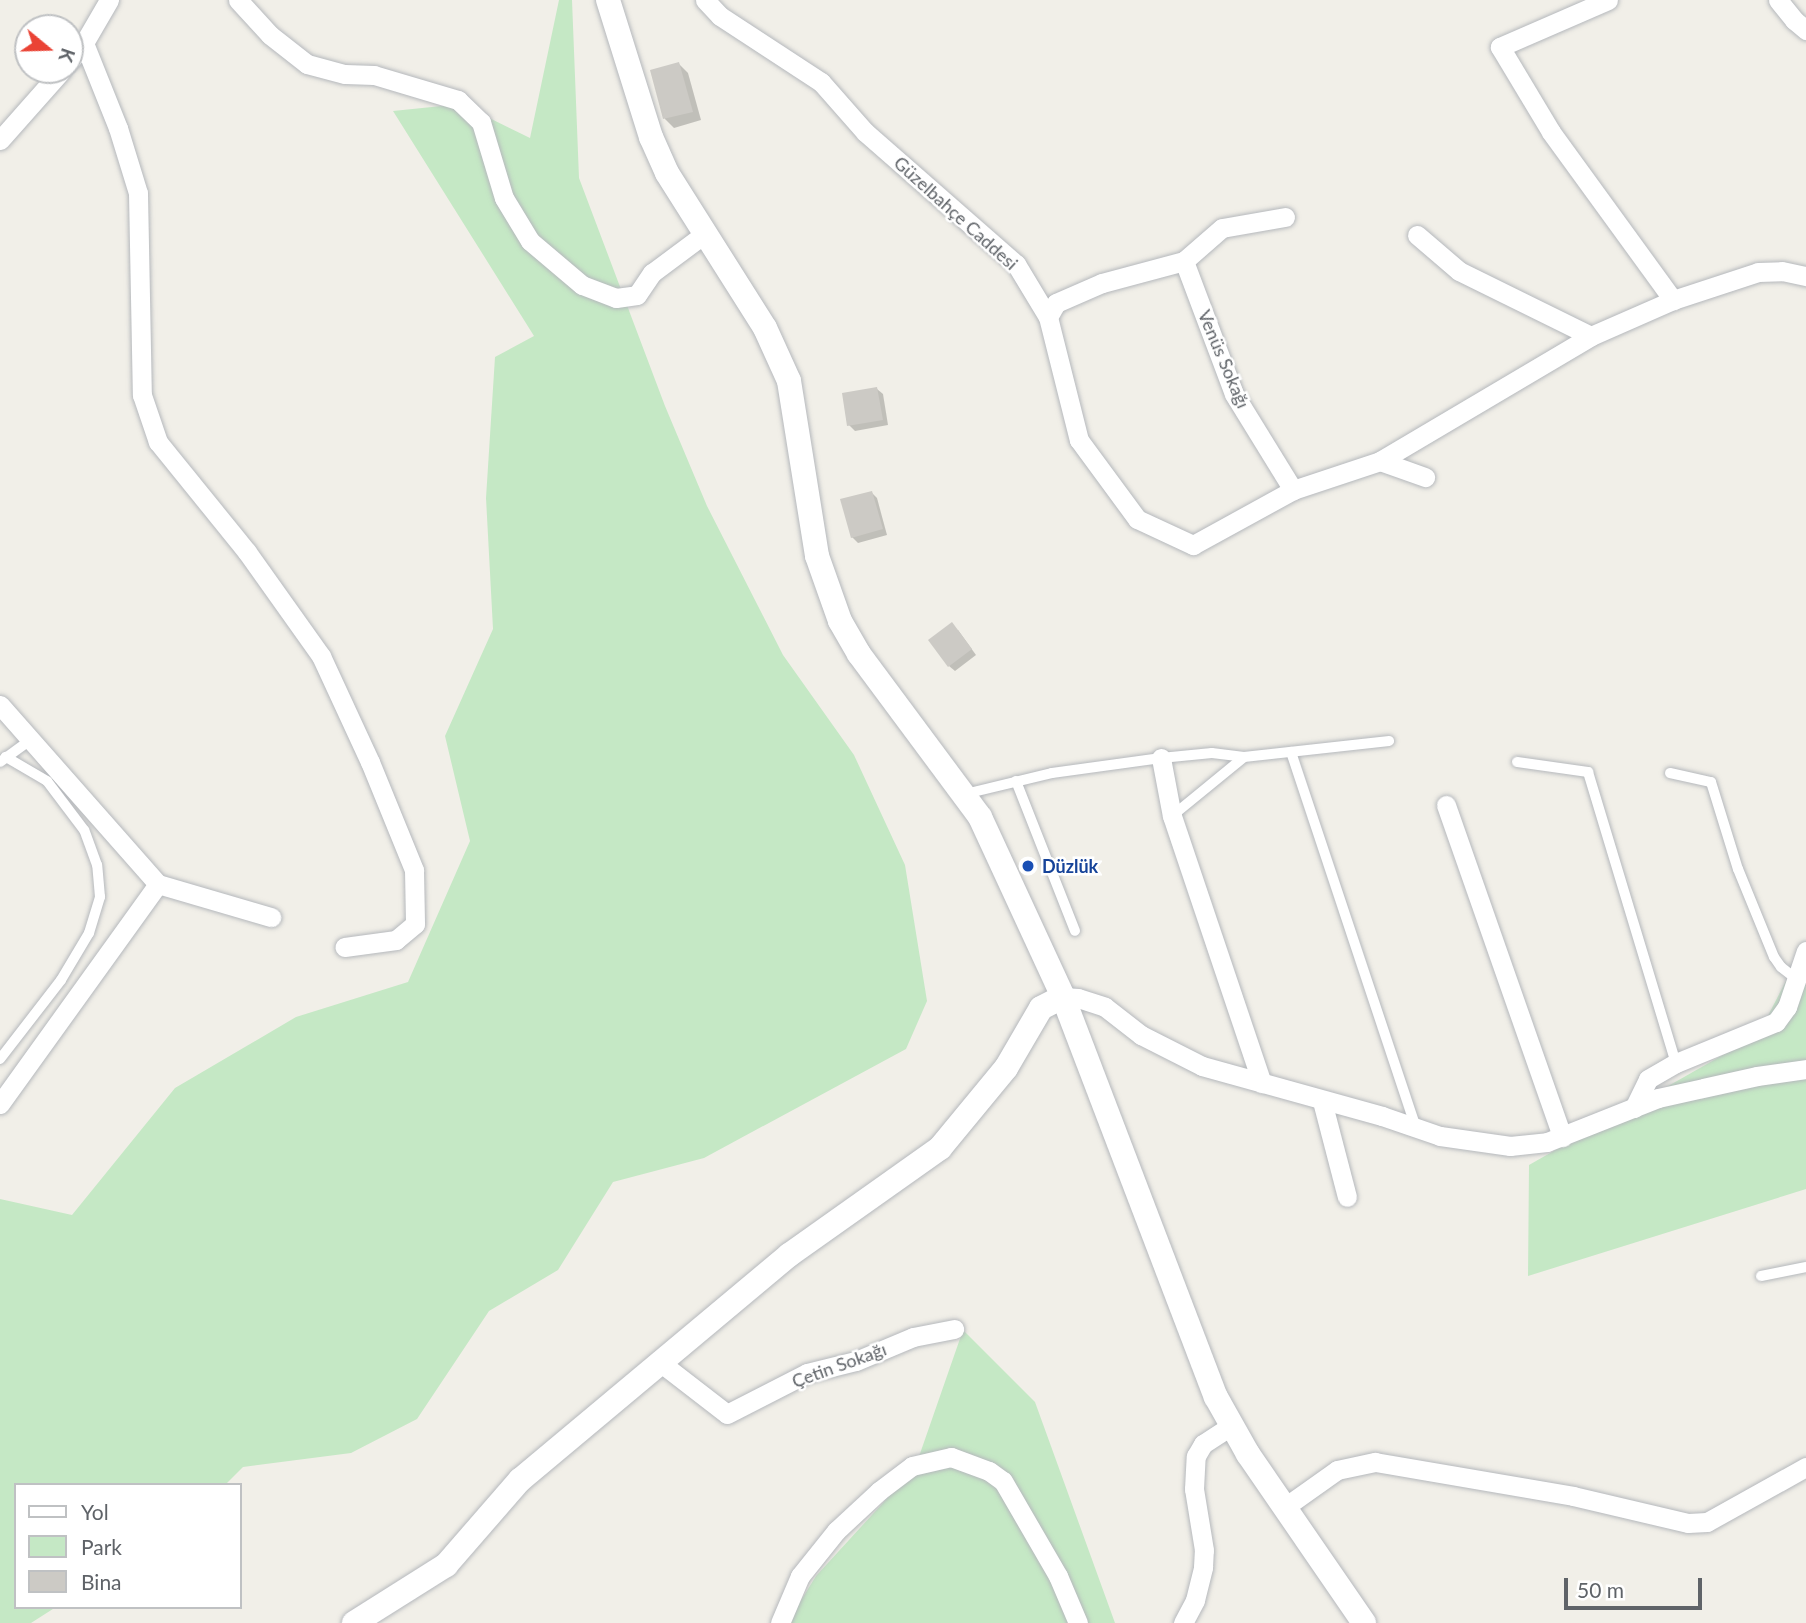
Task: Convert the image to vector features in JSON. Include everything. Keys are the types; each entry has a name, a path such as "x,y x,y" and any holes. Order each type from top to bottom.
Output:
{"street":[{"path":"109,0 84,43 118,128 138,193 142,395 159,442 247,552 321,656 370,762 414,870 415,924 396,940 344,947"},
{"path":"238,0 270,35 307,64 345,74 374,75 458,100 481,122 504,198 530,241 582,285 616,298 637,295 652,274 704,235"},
{"path":"608,0 651,137 667,173 765,328 789,382 817,556 840,621 859,654 965,794 995,848 1063,997 1203,1364 1231,1426 1364,1623"},
{"name":"Güzelbahçe Caddesi","path":"705,0 720,16 821,82 865,132 1016,264 1048,317 1079,440 1137,519 1192,545 1293,489"},
{"path":"1608,0 1500,47 1551,132 1673,300"},
{"path":"1778,0 1806,30"},
{"path":"0,140 50,84"},
{"path":"1048,317 1056,303 1102,284 1184,261 1222,228 1285,217"},
{"path":"1417,235 1459,271 1591,336"},
{"name":"Venüs Sokağı","path":"1184,261 1234,394 1293,489"},
{"path":"1293,489 1380,461 1591,336 1673,300 1758,272 1782,271 1806,276"},
{"path":"1380,461 1425,477"},
{"path":"0,705 158,884 271,917"},
{"path":"1161,758 1172,816 1262,1083"},
{"path":"1446,805 1562,1137"},
{"path":"0,1104 158,884"},
{"path":"1633,1108 1641,1088 1648,1080 1676,1063 1776,1022 1787,1007 1806,951"},
{"path":"354,1623 446,1565 520,1480 789,1255 940,1148 1006,1068 1041,1008 1063,997 1078,998 1105,1007 1141,1035 1202,1066 1382,1116 1440,1136 1510,1146 1562,1137 1671,1095 1757,1076 1806,1069"},
{"path":"1322,1101 1347,1197"},
{"name":"Çetin Sokağı","path":"662,1363 727,1414 807,1373 856,1361 913,1337 954,1329"},
{"path":"1166,1623 1186,1618 1203,1567 1193,1472 1203,1444 1231,1426"},
{"path":"780,1623 800,1576 836,1531 879,1491 912,1466 951,1457 989,1471 1003,1481 1058,1576 1078,1623"},
{"path":"1285,1507 1337,1470 1375,1462 1573,1496 1688,1523 1707,1522 1806,1468"}],"lane":[{"path":"0,1059 13,1046 61,980 89,933 100,897 97,864 84,830 47,781 3,760 32,739"},
{"path":"965,794 1016,781 1161,758 1212,753 1244,757 1389,741"},
{"path":"1291,752 1416,1129"},
{"path":"1172,816 1244,757"},
{"path":"1517,762 1588,772 1676,1063"},
{"path":"1670,774 1711,782 1738,869 1774,957 1780,967 1795,978"},
{"path":"1016,781 1075,931"},
{"path":"1761,1276 1806,1267"}],"green space":[{"path":"559,0 572,0 579,178 665,406 707,506 783,655 854,755 905,865 927,1001 906,1049 704,1158 613,1182 558,1270 489,1311 417,1419 351,1453 243,1467 227,1483 14,1483 14,1609 53,1609 31,1623 0,1623 0,1199 72,1215 175,1088 296,1017 408,982 470,841 445,736 493,629 486,498 495,357 534,336 393,111 461,104 530,138"},
{"path":"1806,942 1806,1189 1528,1276 1529,1165 1758,1035"},
{"path":"963,1330 1035,1402 1115,1623 787,1623 816,1576 915,1468"}],"building":[{"path":"679,62 693,112 663,119 650,70"},
{"path":"877,387 883,420 847,426 842,393"},
{"path":"872,491 883,529 851,538 840,499"},
{"path":"952,622 972,649 948,667 928,640"}],"place":[{"name":"Düzlük","path":"1028,866"}]}
